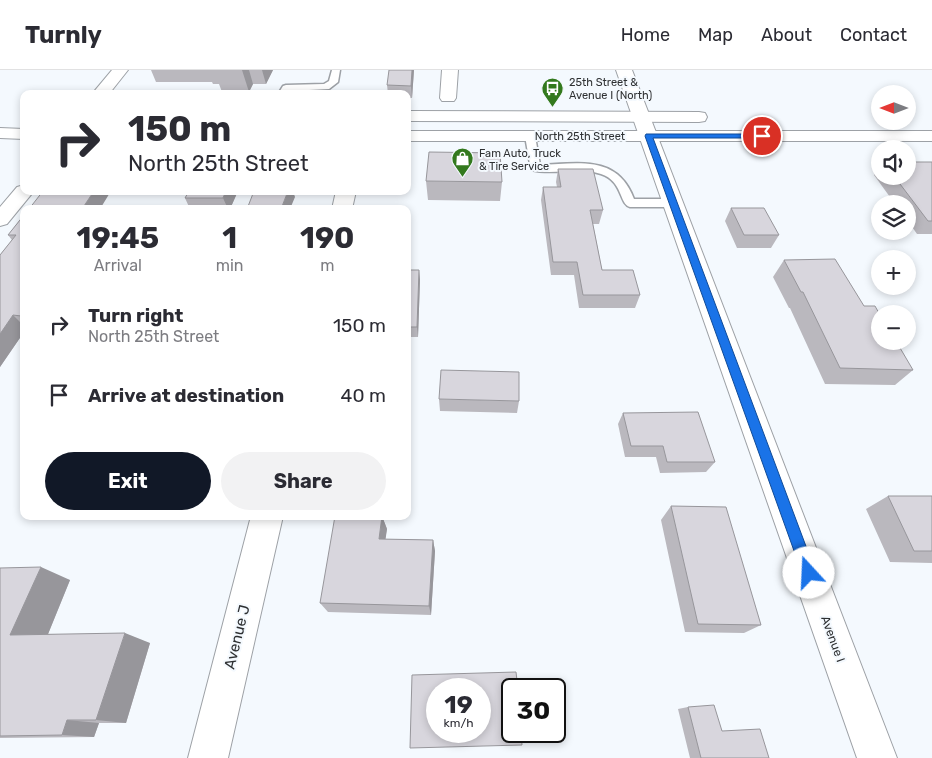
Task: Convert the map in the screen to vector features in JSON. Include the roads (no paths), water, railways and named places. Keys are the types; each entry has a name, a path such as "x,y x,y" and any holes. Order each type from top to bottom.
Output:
{"street":[{"path":"103,90 120,70"},
{"path":"448,98 450,70"},
{"name":"Avenue I","path":"624,70 877,758"},
{"name":"North 25th Street","path":"411,116 932,136"},
{"name":"North 25th Street","path":"411,136 530,136 644,126 710,117"},
{"path":"0,126 20,126"},
{"path":"0,133 20,134"},
{"path":"0,220 21,195"},
{"name":"Avenue J","path":"208,758 266,520"}],"lane":[{"path":"285,90 286,88 326,87 333,82 336,70"},
{"path":"530,136 535,168 595,168 606,171 622,184 630,203 673,203"}],"place":[{"name":"25th Street & Avenue I (North)","path":"553,107"},
{"name":"Fam Auto, Truck & Tire Service","path":"463,178"}]}
